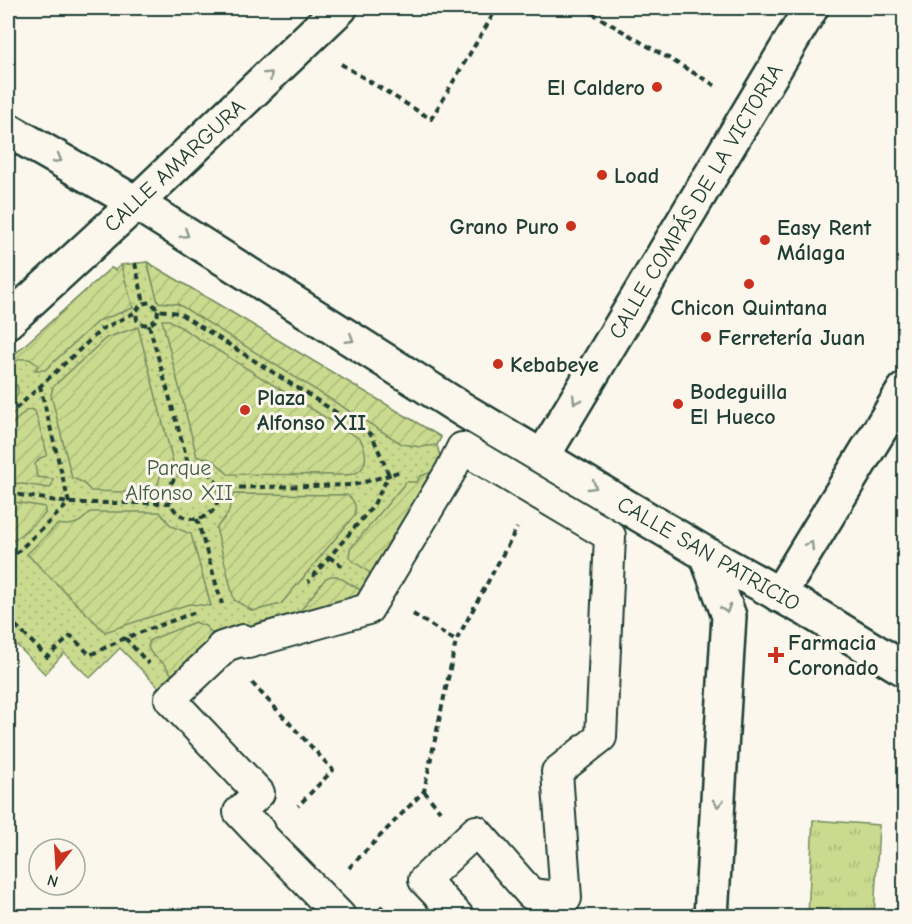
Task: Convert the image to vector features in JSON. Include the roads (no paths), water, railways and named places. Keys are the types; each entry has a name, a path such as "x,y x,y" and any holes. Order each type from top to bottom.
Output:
{"street":[{"name":"CALLE AMARGURA","path":"8,321 136,203 340,8"},
{"name":"CALLE COMPÁS DE LA VICTORIA","path":"543,456 811,8"},
{"path":"8,130 136,203 465,411 543,456"},
{"path":"779,595 904,390"},
{"path":"340,916 273,846 272,848 258,832 260,830 256,827 255,829 239,812 259,793 170,699 221,651 222,647 243,640 248,643 368,609 462,448 610,536 601,737 557,772 566,898 531,894 476,831 424,880 458,916"},
{"name":"CALLE SAN PATRICIO","path":"543,456 904,669"},
{"path":"706,554 729,616 711,916"}],"place":[{"name":"El Caldero","path":"657,87"},
{"name":"Load","path":"602,175"},
{"name":"Grano Puro","path":"571,226"},
{"name":"Easy Rent Málaga","path":"765,240"},
{"name":"Chicon Quintana","path":"749,284"},
{"name":"Ferretería Juan","path":"706,337"},
{"name":"Kebabeye","path":"498,364"},
{"name":"Bodeguilla El Hueco","path":"678,404"},
{"name":"Plaza Alfonso XII","path":"245,410"},
{"name":"Farmacia Coronado","path":"776,655"}],"park label":[{"name":"Parque Alfonso XII","path":"179,480"}]}
